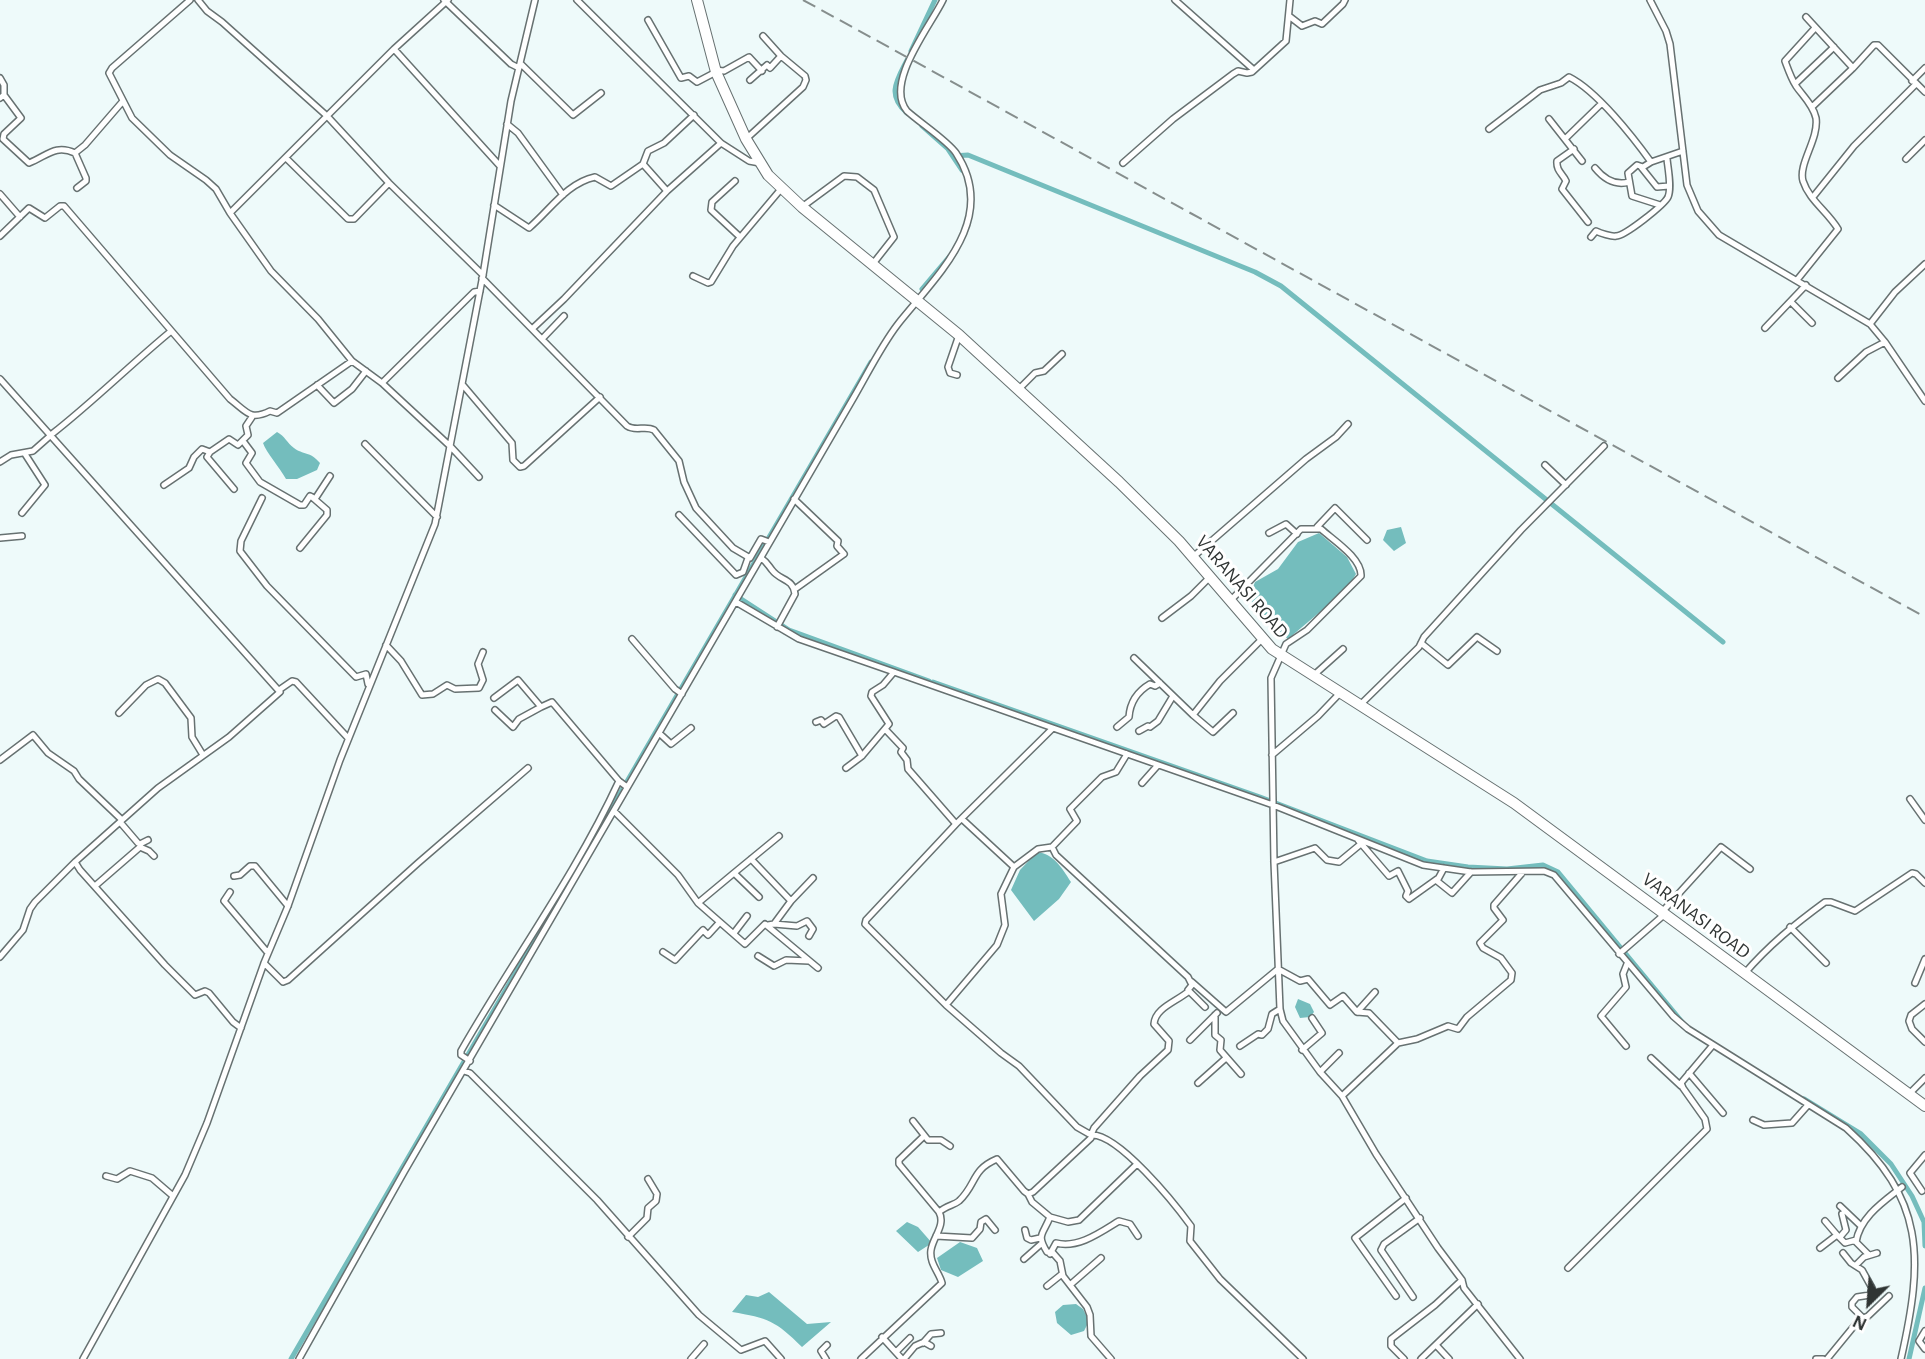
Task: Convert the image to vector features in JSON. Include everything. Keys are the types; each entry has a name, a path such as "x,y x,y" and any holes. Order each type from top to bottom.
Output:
{"highway":[{"name":"VARANASI ROAD","path":"697,0 715,71 746,139 760,163 781,189 959,335 1119,482 1211,576 1262,639 1282,657 1514,803 1925,1105"}],"street":[{"path":"190,0 110,70 110,78 132,118 170,155 193,169 216,189 271,271 318,319 352,361 382,383 479,477"},
{"path":"198,0 207,11 327,116 389,183 631,429 649,427 654,430 678,461 696,508 733,548 748,558"},
{"path":"83,1359 185,1175 288,906 348,738 437,517 480,291 507,124 535,0"},
{"path":"577,0 721,143 749,161 760,163"},
{"path":"679,515 736,575 743,572 748,558 767,540 794,499 914,298 954,253 966,230 971,195 968,177 957,155 905,108 901,95 901,80 906,64 943,0"},
{"path":"1175,0 1254,70"},
{"path":"1123,163 1173,119 1236,72 1240,70 1247,73 1254,70 1286,41 1290,0"},
{"path":"1289,16 1302,26 1314,21 1322,24 1345,0"},
{"path":"1650,0 1670,44 1688,185 1698,211 1719,235 1870,324 1925,401"},
{"path":"230,213 287,159 394,49 446,1 511,64 520,66 573,116 601,93"},
{"path":"1806,17 1853,68"},
{"path":"648,20 681,78 689,76 697,82 715,71 724,71 749,57 762,71"},
{"path":"1797,281 1838,229 1813,197 1802,176 1816,131 1816,116 1795,84 1785,59 1815,28"},
{"path":"746,139 805,84 805,76 763,36"},
{"path":"1812,107 1874,45 1878,45 1925,92"},
{"path":"1795,84 1834,47"},
{"path":"394,49 500,166"},
{"path":"750,80 767,65 770,68 781,56"},
{"path":"1813,197 1854,146 1925,68"},
{"path":"1489,129 1540,90 1561,83 1569,77 1628,131 1651,162"},
{"path":"0,78 4,85 2,97 21,118 2,138 27,162 55,150 65,149 75,153 86,178 77,188"},
{"path":"75,153 123,101"},
{"path":"1565,139 1601,104"},
{"path":"494,205 528,228 563,195 592,177 611,186 643,164 648,151 664,143 694,115"},
{"path":"1549,119 1583,161"},
{"path":"507,124 518,134 563,195"},
{"path":"1906,159 1925,140"},
{"path":"531,329 564,299 667,191 721,143"},
{"path":"1574,149 1556,163 1558,171 1566,181 1563,191 1588,222"},
{"path":"1660,205 1633,197 1629,171 1637,165 1641,167 1683,151"},
{"path":"287,159 348,219 354,219 389,183"},
{"path":"1591,237 1596,231 1616,237 1633,229 1668,197 1667,159"},
{"path":"643,164 667,191"},
{"path":"1641,167 1657,187 1669,186"},
{"path":"1595,168 1602,176 1618,184 1629,182"},
{"path":"802,207 844,176 857,177 874,190 894,237 872,265"},
{"path":"735,181 712,202 710,209 740,237"},
{"path":"693,276 708,283 712,282 740,237 781,189"},
{"path":"0,194 20,217"},
{"path":"0,236 31,208 44,218 64,206 170,332 230,399 252,417 270,411 277,413 352,361"},
{"path":"1870,324 1895,292 1925,264"},
{"path":"1765,328 1805,287"},
{"path":"382,383 474,292 480,291"},
{"path":"1791,302 1812,323"},
{"path":"542,340 564,316"},
{"path":"0,462 11,455 33,451 93,402 170,332"},
{"path":"957,375 950,373 948,367 959,335"},
{"path":"1838,378 1866,352 1883,343"},
{"path":"1018,390 1035,373 1049,368 1062,354"},
{"path":"317,386 334,403 352,389 366,371"},
{"path":"0,379 279,691"},
{"path":"462,384 512,443 513,460 520,467 600,397"},
{"path":"234,489 207,457 229,439 239,445 248,435 246,426 252,417"},
{"path":"1193,557 1348,424"},
{"path":"243,441 252,453 246,463 260,482 300,505 304,505 310,496"},
{"path":"365,444 437,517"},
{"path":"1360,706 1604,446"},
{"path":"164,485 189,468 202,449 211,452"},
{"path":"0,450 7,458"},
{"path":"22,513 45,485 25,454"},
{"path":"1545,465 1566,485"},
{"path":"310,496 315,499 330,477"},
{"path":"300,548 327,515 327,510 310,496"},
{"path":"262,498 241,541 240,551 267,586 356,677 366,674 368,687"},
{"path":"780,624 795,589 844,554 837,546 838,541 794,499"},
{"path":"1231,600 1301,529 1317,527 1335,508 1367,540"},
{"path":"1269,533 1286,524 1297,534"},
{"path":"1317,527 1354,559 1362,573 1353,586 1307,630 1286,644 1271,678 1273,862 1280,1009 1283,1021 1302,1050 1342,1096 1376,1154 1462,1280 1464,1288 1520,1359"},
{"path":"0,538 22,536"},
{"path":"299,1359 464,1071 466,1058 614,811 659,733 679,692 761,558 767,540"},
{"path":"761,558 769,563 774,573 790,581 795,589"},
{"path":"1162,618 1191,596 1211,576"},
{"path":"737,599 780,624 799,639 1158,765 1273,802 1359,841 1423,865 1471,872 1544,872 1554,875 1622,952 1627,964 1672,1016 1866,1143 1885,1163 1910,1198"},
{"path":"1421,643 1448,665 1477,637 1497,651"},
{"path":"632,639 679,692"},
{"path":"1193,715 1220,681 1262,639"},
{"path":"386,645 401,661 422,695 433,694 447,685 455,689 479,688 483,680 478,663 483,652"},
{"path":"1313,677 1342,649"},
{"path":"1134,657 1213,732 1233,713"},
{"path":"846,768 862,756 886,729 888,720 871,696 894,672"},
{"path":"119,713 146,685 158,679 189,714 192,737 203,755"},
{"path":"495,698 519,680 541,707"},
{"path":"0,957 23,930 35,902 75,862 158,788 246,723 292,681 296,682 348,738"},
{"path":"1117,727 1129,717 1130,706 1141,690 1150,684 1155,686 1160,683"},
{"path":"1272,755 1318,716 1340,693"},
{"path":"1139,731 1158,720 1173,696"},
{"path":"495,710 513,727 519,719 554,703 619,781 627,786"},
{"path":"816,722 821,720 824,724 836,716 839,717 862,756"},
{"path":"659,733 671,744 691,728"},
{"path":"1053,728 956,824 865,922 865,926 946,1005 1019,1066 1077,1127 1114,1145 1154,1179 1190,1224 1190,1241 1220,1279 1303,1359"},
{"path":"886,729 903,748 901,752 907,760 908,769 956,824"},
{"path":"0,760 33,735 47,753 74,771 138,843 148,840"},
{"path":"946,1005 997,945 1005,925 1001,894 1014,867 1038,849 1052,847 1077,821 1070,811 1072,808 1102,777 1116,772 1127,754"},
{"path":"1142,783 1158,765"},
{"path":"264,963 279,980 288,980 528,768"},
{"path":"466,1058 461,1051 573,870 619,781"},
{"path":"1910,799 1925,820"},
{"path":"614,811 678,875 698,903 745,944 764,925 797,926 807,921 813,929 809,936"},
{"path":"962,819 1014,867"},
{"path":"698,903 779,835"},
{"path":"1273,862 1315,848 1327,860 1339,862 1359,841"},
{"path":"1359,841 1389,876 1398,871 1409,899 1437,879 1444,868"},
{"path":"94,886 140,847 149,850 154,856"},
{"path":"1052,847 1056,855 1226,1012 1278,970"},
{"path":"1622,952 1664,913 1721,847 1751,869"},
{"path":"751,859 790,901"},
{"path":"75,862 165,965 194,994 208,992 241,1028"},
{"path":"234,876 250,866 255,866 288,906"},
{"path":"1437,879 1452,893 1471,872"},
{"path":"1342,1096 1398,1043 1417,1039 1448,1026 1458,1030 1467,1017 1511,980 1512,973 1503,960 1483,948 1480,943 1503,920 1494,905 1523,872"},
{"path":"734,873 759,897"},
{"path":"1744,974 1790,927 1829,901 1854,911 1912,873 1925,883"},
{"path":"771,925 813,878"},
{"path":"230,892 223,901 268,953"},
{"path":"734,933 747,916"},
{"path":"663,952 675,960 703,930 708,935 719,923"},
{"path":"771,925 818,968"},
{"path":"1790,927 1826,963"},
{"path":"758,957 774,966 786,960 810,961"},
{"path":"1915,983 1924,961"},
{"path":"1626,1045 1601,1016 1626,987 1623,974 1627,964"},
{"path":"1278,970 1300,981 1308,979 1329,1005 1343,996 1357,1012 1369,1013 1398,1043"},
{"path":"1028,1194 1075,1154 1140,1076 1168,1049 1169,1041 1154,1024 1154,1019 1162,1008 1176,1003 1189,991 1192,985 1190,980"},
{"path":"1189,991 1205,1007"},
{"path":"1357,1012 1375,992"},
{"path":"1925,1004 1911,1015 1909,1021 1912,1029 1925,1041"},
{"path":"1190,1040 1200,1032 1201,1026 1221,1009"},
{"path":"1240,1046 1258,1034 1262,1035 1268,1029 1272,1014 1280,1009"},
{"path":"1215,1015 1215,1035 1221,1040 1219,1045 1226,1058 1241,1074"},
{"path":"1302,1050 1322,1033 1312,1018"},
{"path":"1681,1086 1713,1045"},
{"path":"1320,1072 1339,1053"},
{"path":"1198,1083 1226,1058"},
{"path":"1568,1268 1707,1129 1705,1119 1681,1086 1651,1058"},
{"path":"464,1071 480,1083 597,1200 699,1315 741,1350 765,1341 780,1359"},
{"path":"1689,1073 1724,1113"},
{"path":"1909,1094 1925,1078"},
{"path":"1753,1120 1764,1125 1791,1123 1808,1105"},
{"path":"913,1121 930,1142 941,1140 950,1146"},
{"path":"861,1359 942,1283 930,1256 942,1219 899,1164 899,1160 925,1136"},
{"path":"1923,1191 1910,1173 1925,1155"},
{"path":"939,1212 947,1205 957,1203 970,1188 978,1169 997,1159 1032,1202 1050,1217 1068,1222 1079,1220 1136,1165"},
{"path":"106,1175 117,1179 130,1171 152,1178 173,1196"},
{"path":"628,1237 647,1218 648,1208 656,1201 657,1194 648,1179"},
{"path":"1869,1255 1858,1246 1856,1240 1861,1226 1872,1212 1902,1187"},
{"path":"1396,1296 1355,1238 1406,1198"},
{"path":"1840,1206 1861,1226"},
{"path":"1820,1248 1846,1230 1842,1214"},
{"path":"1024,1259 1041,1241 1050,1217"},
{"path":"1413,1297 1381,1250 1384,1244 1420,1218"},
{"path":"936,1236 972,1238 980,1230 981,1222 986,1219 995,1230"},
{"path":"1050,1254 1056,1243 1066,1246 1084,1240 1119,1221 1130,1224 1139,1236"},
{"path":"1825,1221 1845,1243 1856,1240"},
{"path":"1902,1359 1919,1278 1917,1221"},
{"path":"1025,1230 1029,1239 1041,1241 1050,1254 1053,1253 1060,1261 1062,1274 1089,1312 1091,1336 1111,1359"},
{"path":"1843,1253 1851,1263 1862,1270 1872,1288 1870,1295 1857,1297 1852,1303 1852,1307 1863,1318"},
{"path":"1856,1265 1869,1255 1877,1253"},
{"path":"1070,1285 1101,1258"},
{"path":"1046,1286 1062,1274"},
{"path":"1404,1359 1391,1346 1391,1339 1429,1311 1462,1280"},
{"path":"1816,1359 1825,1359 1859,1320 1889,1296"},
{"path":"1422,1359 1478,1304"},
{"path":"1925,1331 1919,1341 1925,1349"},
{"path":"882,1337 903,1359 931,1334 940,1333"},
{"path":"896,1352 910,1338"},
{"path":"691,1359 704,1343"},
{"path":"923,1343 932,1346"},
{"path":"826,1359 821,1351 827,1345"},
{"path":"1436,1345 1449,1359"}],"water":[{"path":"277,432 294,448 316,459 320,463 317,470 297,479 286,479 263,443"},
{"path":"1401,527 1406,543 1394,551 1383,540 1387,530"},
{"path":"1319,533 1347,557 1356,574 1347,589 1288,639 1260,616 1249,597 1255,582 1278,569 1298,542"},
{"path":"1037,852 1053,859 1071,882 1059,899 1034,921 1011,890 1020,870"},
{"path":"1298,999 1310,1004 1314,1012 1310,1017 1300,1018 1295,1007"},
{"path":"907,1222 918,1227 932,1243 918,1252 896,1231"},
{"path":"960,1242 977,1248 983,1261 958,1277 941,1270 937,1258"},
{"path":"769,1292 807,1324 831,1322 802,1347 771,1322 732,1312 746,1295 758,1297"},
{"path":"1076,1304 1083,1309 1089,1321 1084,1331 1071,1335 1057,1323 1055,1312 1063,1305"}],"waterway":[{"path":"911,51 935,0"},
{"path":"907,60 897,81 895,94 907,113"},
{"path":"922,126 948,149 962,170"},
{"path":"953,156 968,155 1255,272 1281,286 1723,642"},
{"path":"922,289 949,257"},
{"path":"291,1359 871,362"},
{"path":"735,595 789,630 929,681"},
{"path":"933,682 1260,797 1427,861 1507,869 1543,865 1558,872 1683,1023"},
{"path":"1804,1099 1861,1134 1891,1164 1912,1196 1924,1222 1925,1246"},
{"path":"1909,1359 1925,1288"}],"railway":[{"path":"803,0 1925,617"}]}
